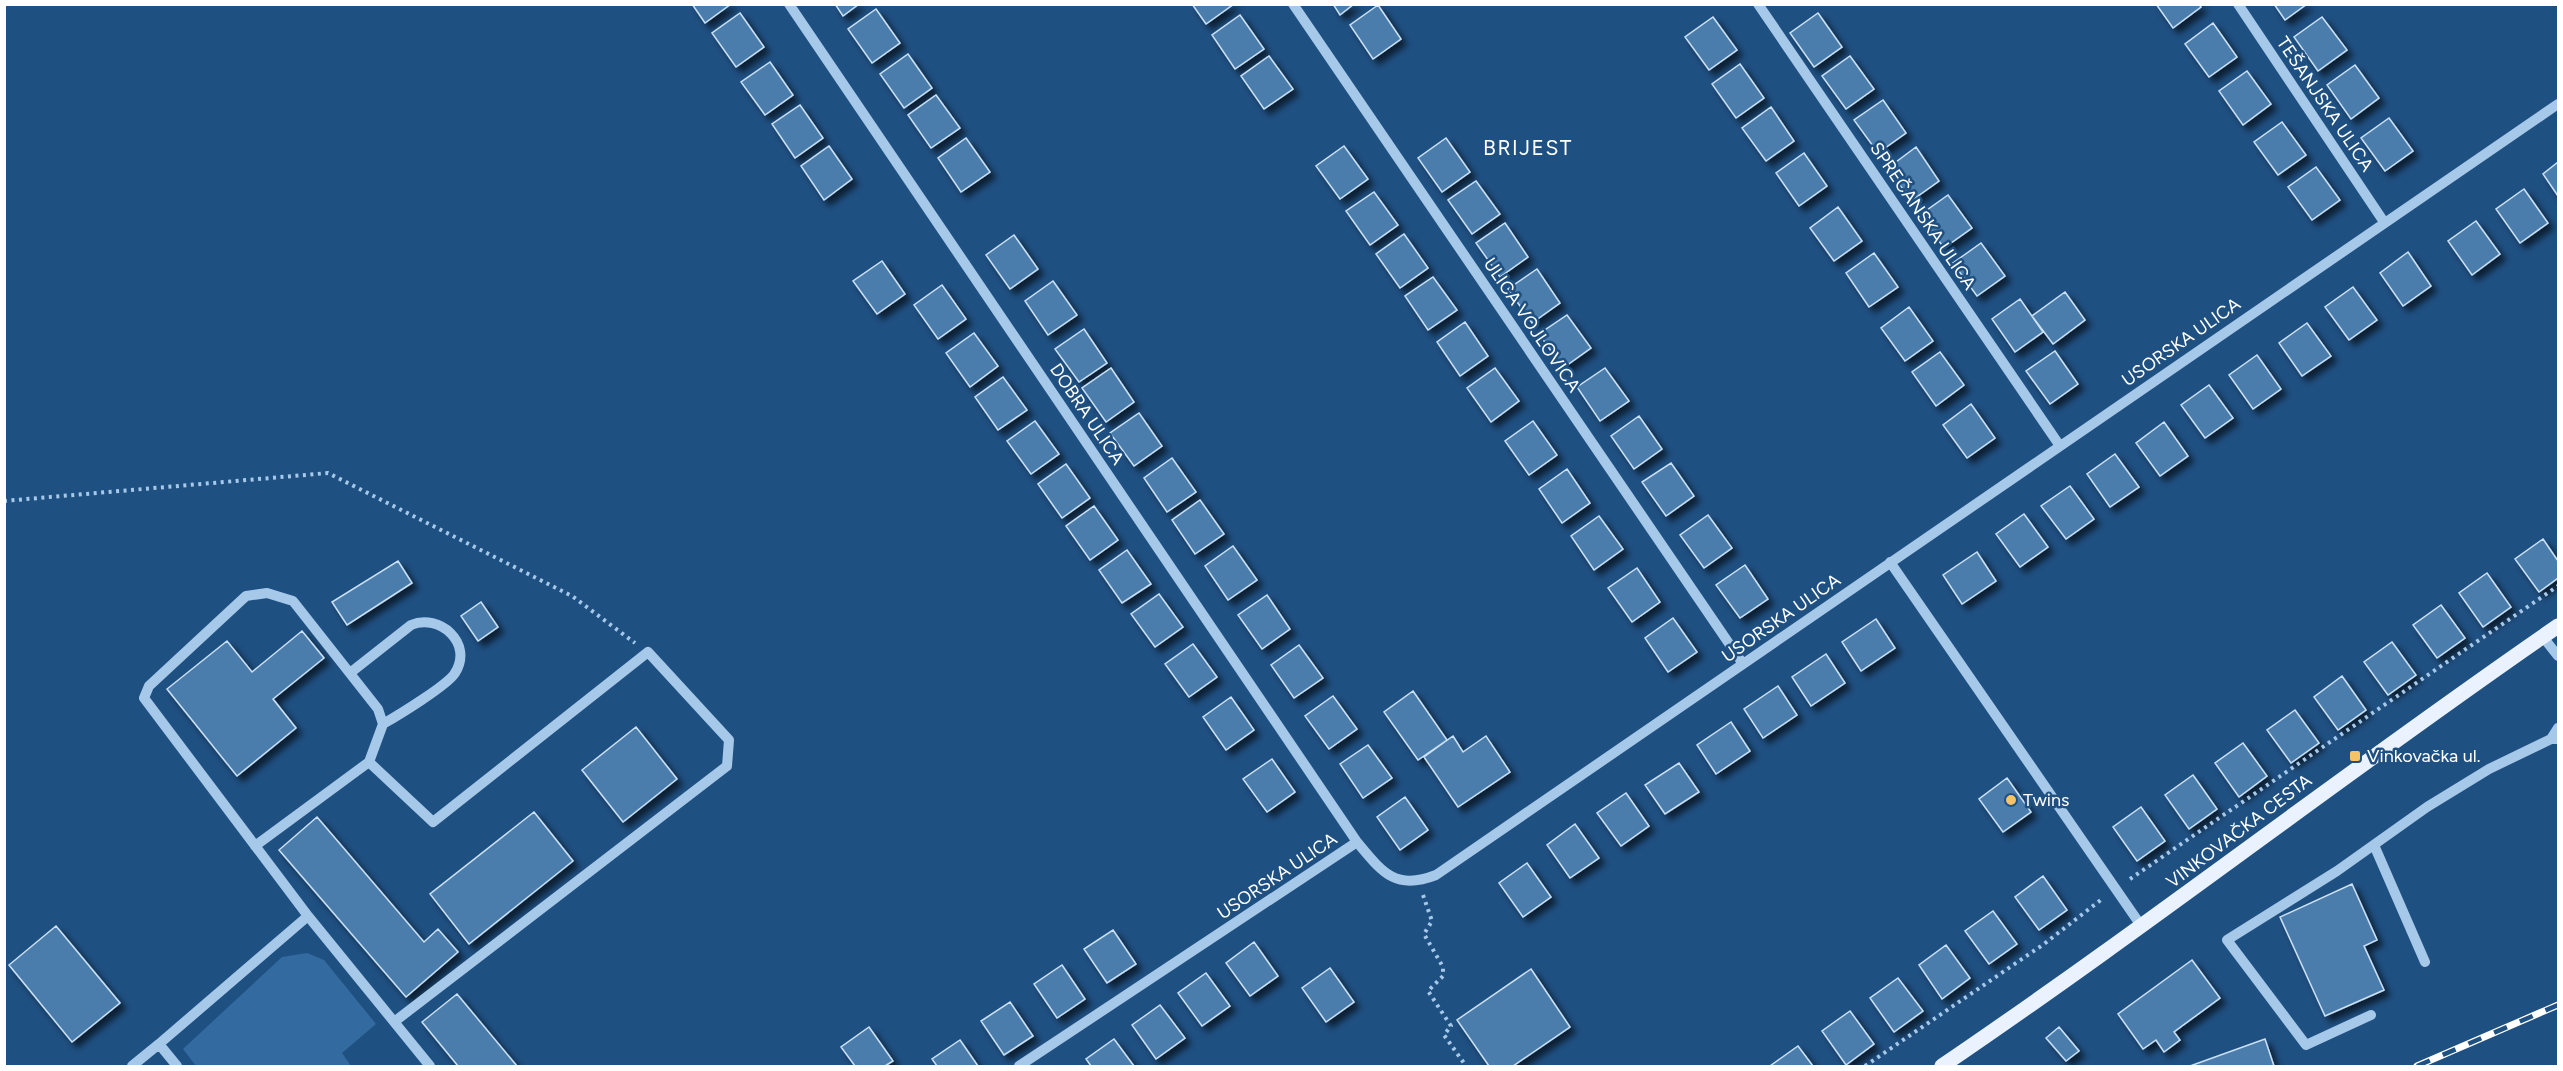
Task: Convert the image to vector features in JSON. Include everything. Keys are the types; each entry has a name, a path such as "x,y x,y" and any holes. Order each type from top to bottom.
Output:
{"main road":[{"name":"VINKOVAČKA CESTA","path":"1942,1066 2142,927 2364,762 2559,626"}],"street":[{"name":"DOBRA ULICA","path":"789,4 1357,842"},
{"name":"ULICA VOJLOVICA","path":"1293,4 1743,664"},
{"name":"SPREČANSKA ULICA","path":"1758,4 2061,446"},
{"name":"TEŠANJSKA ULICA","path":"2238,4 2384,222"},
{"name":"USORSKA ULICA","path":"1019,1066 1357,842 1380,870 1393,878 1408,882 1421,881 1436,875 1467,856 1890,562 2559,104"},
{"path":"1890,562 2142,927"},
{"path":"384,724 378,709 293,601 267,593 246,596 149,686 144,698 308,916 430,1066"},
{"path":"255,846 369,762 384,724 405,712 455,674 460,659 459,645 452,633 436,623 421,621 411,625 350,673"},
{"path":"2543,637 2559,656"},
{"path":"369,762 433,822 648,652 729,740 727,766 394,1022"},
{"path":"2371,1015 2306,1045 2227,940 2337,872 2427,807 2489,769 2555,739 2559,728"},
{"path":"2374,845 2425,962"},
{"path":"132,1066 308,916"},
{"path":"159,1044 177,1066"}],"path":[{"path":"4,501 328,473 572,596 648,652"},
{"path":"1865,1066 2044,944 2115,889 2559,586"},
{"path":"1421,881 1423,900 1432,921 1424,934 1443,967 1443,976 1428,991 1451,1026 1444,1035 1466,1066"}],"shaded area":[{"path":"307,953 324,960 376,1024 342,1053 351,1066 196,1066 183,1049 282,957"}],"building":[{"path":"692,4 731,4 705,23"},
{"path":"835,4 859,4 843,16"},
{"path":"1192,4 1234,4 1206,24"},
{"path":"1333,4 1354,4 1340,15"},
{"path":"2156,4 2199,4 2201,7 2173,28"},
{"path":"2274,4 2307,4 2285,20"},
{"path":"1378,5 1401,39 1373,59 1350,25"},
{"path":"876,9 900,43 872,63 848,29"},
{"path":"740,13 764,47 736,67 712,33"},
{"path":"1818,13 1842,47 1814,67 1790,33"},
{"path":"1240,15 1264,49 1235,69 1212,35"},
{"path":"1713,17 1737,50 1709,70 1685,37"},
{"path":"2322,17 2347,50 2318,71 2294,37"},
{"path":"2213,23 2237,57 2209,77 2185,44"},
{"path":"908,54 932,88 904,108 880,74"},
{"path":"1269,56 1293,89 1264,109 1241,76"},
{"path":"1850,56 1874,89 1846,109 1822,76"},
{"path":"770,62 793,95 765,115 741,82"},
{"path":"1740,64 1764,98 1736,118 1712,84"},
{"path":"2355,65 2379,98 2351,119 2327,85"},
{"path":"2247,71 2271,104 2243,125 2219,91"},
{"path":"936,95 960,128 931,148 908,115"},
{"path":"1883,100 1906,133 1878,153 1854,120"},
{"path":"800,105 823,138 795,158 772,124"},
{"path":"1771,107 1794,141 1766,161 1742,128"},
{"path":"2389,118 2413,151 2385,171 2361,138"},
{"path":"2282,122 2306,155 2278,175 2254,142"},
{"path":"966,138 990,172 961,192 938,158"},
{"path":"1446,138 1470,172 1442,192 1418,158"},
{"path":"829,146 852,179 824,200 801,166"},
{"path":"1344,146 1368,179 1340,199 1316,166"},
{"path":"1916,147 1939,181 1911,201 1888,168"},
{"path":"1804,153 1827,186 1799,206 1776,173"},
{"path":"2558,162 2558,196 2543,174"},
{"path":"2316,167 2340,200 2312,220 2288,187"},
{"path":"1476,181 1500,214 1472,234 1448,200"},
{"path":"2524,189 2548,223 2520,243 2496,209"},
{"path":"1374,192 1398,225 1370,245 1346,211"},
{"path":"1948,195 1972,228 1944,248 1920,215"},
{"path":"1838,207 1862,241 1834,261 1810,228"},
{"path":"2476,221 2500,254 2472,275 2448,241"},
{"path":"1505,223 1528,257 1500,277 1476,243"},
{"path":"1404,234 1428,268 1400,288 1376,254"},
{"path":"1014,235 1038,269 1010,289 986,255"},
{"path":"1981,243 2005,276 1977,296 1953,263"},
{"path":"2408,252 2431,286 2403,306 2380,273"},
{"path":"1874,253 1898,287 1869,307 1846,273"},
{"path":"882,261 905,294 877,314 853,281"},
{"path":"1537,269 1560,303 1532,323 1508,289"},
{"path":"1433,277 1457,310 1428,330 1405,296"},
{"path":"1053,281 1077,315 1048,335 1025,301"},
{"path":"942,285 966,319 938,339 914,305"},
{"path":"2353,287 2377,320 2349,340 2325,307"},
{"path":"2065,292 2085,320 2053,344 2032,316"},
{"path":"2020,299 2043,332 2015,352 1992,319"},
{"path":"1909,307 1933,341 1905,361 1881,328"},
{"path":"1567,315 1591,348 1563,368 1539,334"},
{"path":"1465,322 1488,356 1460,376 1437,342"},
{"path":"2307,323 2331,356 2302,376 2279,343"},
{"path":"1084,329 1107,363 1079,382 1055,349"},
{"path":"974,333 998,366 970,387 946,353"},
{"path":"2055,351 2078,384 2050,404 2026,371"},
{"path":"1940,352 1964,385 1936,406 1912,372"},
{"path":"2257,355 2281,389 2253,409 2229,375"},
{"path":"1111,368 1134,402 1106,422 1082,388"},
{"path":"1495,368 1519,401 1491,422 1467,388"},
{"path":"1605,368 1629,401 1600,421 1577,387"},
{"path":"1003,377 1027,410 998,430 975,397"},
{"path":"2209,385 2233,418 2205,438 2181,405"},
{"path":"1971,404 1995,438 1967,458 1943,425"},
{"path":"1139,413 1162,446 1134,466 1110,433"},
{"path":"1639,416 1662,449 1634,469 1611,436"},
{"path":"1035,421 1059,454 1031,474 1007,441"},
{"path":"1533,421 1557,455 1529,475 1505,441"},
{"path":"2164,422 2188,456 2160,476 2136,443"},
{"path":"2115,454 2139,487 2110,507 2087,474"},
{"path":"1172,458 1196,492 1167,512 1144,478"},
{"path":"1671,463 1694,496 1666,516 1642,482"},
{"path":"1066,464 1090,498 1062,518 1038,484"},
{"path":"1567,469 1590,503 1562,523 1539,489"},
{"path":"2070,486 2094,519 2066,539 2041,506"},
{"path":"1200,500 1224,534 1195,554 1172,520"},
{"path":"1094,506 1118,540 1090,560 1066,526"},
{"path":"2024,514 2048,547 2020,567 1996,534"},
{"path":"1708,515 1732,548 1704,568 1680,535"},
{"path":"1599,516 1623,549 1594,570 1571,536"},
{"path":"2543,539 2558,561 2558,578 2539,592 2515,559"},
{"path":"1233,546 1257,580 1228,600 1205,566"},
{"path":"1127,550 1151,584 1122,603 1099,570"},
{"path":"1977,552 1996,581 1962,604 1943,575"},
{"path":"398,561 412,583 347,625 332,602"},
{"path":"1745,565 1768,599 1740,618 1716,585"},
{"path":"1637,568 1660,602 1632,622 1608,588"},
{"path":"2487,573 2511,607 2483,627 2459,593"},
{"path":"1159,594 1183,627 1155,647 1131,614"},
{"path":"1267,595 1290,629 1262,649 1238,615"},
{"path":"481,602 498,627 478,641 461,616"},
{"path":"2441,605 2465,638 2437,658 2413,625"},
{"path":"1673,618 1697,652 1668,672 1645,638"},
{"path":"1876,619 1895,648 1861,671 1842,642"},
{"path":"302,631 324,658 273,699 296,728 237,776 167,689 227,641 252,672"},
{"path":"2392,642 2416,675 2388,695 2364,662"},
{"path":"1193,644 1217,677 1189,697 1165,664"},
{"path":"1299,645 1323,678 1294,698 1271,665"},
{"path":"1826,654 1845,683 1811,706 1792,677"},
{"path":"2342,676 2366,710 2338,730 2314,697"},
{"path":"1778,686 1797,715 1763,738 1744,709"},
{"path":"1413,691 1447,740 1418,760 1384,712"},
{"path":"1333,696 1357,729 1329,749 1305,716"},
{"path":"1231,697 1254,730 1226,750 1203,717"},
{"path":"2295,710 2319,743 2291,763 2267,730"},
{"path":"1731,722 1750,751 1716,774 1697,745"},
{"path":"636,727 677,779 623,822 582,770"},
{"path":"1453,736 1463,752 1486,736 1510,772 1458,807 1424,757"},
{"path":"2243,743 2267,776 2239,797 2215,763"},
{"path":"1368,745 1392,778 1363,798 1340,764"},
{"path":"1272,759 1295,792 1267,812 1243,779"},
{"path":"1679,763 1699,792 1665,814 1645,785"},
{"path":"2193,775 2217,809 2189,829 2165,795"},
{"path":"2007,778 2031,812 2003,832 1979,799"},
{"path":"1626,793 1649,826 1621,846 1597,813"},
{"path":"1405,797 1428,830 1400,850 1377,817"},
{"path":"2141,807 2165,841 2137,861 2113,827"},
{"path":"534,812 573,861 469,944 430,894"},
{"path":"317,817 424,942 438,929 458,952 406,997 279,850"},
{"path":"1575,824 1599,858 1570,878 1547,845"},
{"path":"1527,863 1551,897 1523,917 1499,883"},
{"path":"2043,876 2067,910 2039,930 2015,897"},
{"path":"2352,884 2377,940 2364,946 2384,990 2325,1016 2280,917"},
{"path":"1993,911 2017,944 1989,964 1965,931"},
{"path":"56,926 120,1003 72,1042 9,965"},
{"path":"1113,930 1136,964 1107,983 1084,949"},
{"path":"1254,942 1278,976 1250,996 1226,963"},
{"path":"1946,945 1970,978 1942,999 1919,965"},
{"path":"2192,960 2220,998 2174,1032 2180,1040 2164,1052 2156,1040 2143,1049 2118,1014"},
{"path":"1062,965 1085,999 1057,1018 1034,984"},
{"path":"1330,968 1354,1002 1326,1022 1302,988"},
{"path":"1531,969 1570,1027 1513,1066 1489,1066 1457,1020"},
{"path":"1206,973 1230,1006 1202,1026 1178,993"},
{"path":"1898,978 1923,1011 1894,1032 1870,998"},
{"path":"457,994 517,1066 458,1066 422,1022"},
{"path":"1010,1002 1033,1036 1004,1055 981,1021"},
{"path":"1160,1005 1185,1038 1156,1059 1132,1025"},
{"path":"1850,1011 1874,1044 1846,1065 1822,1031"},
{"path":"869,1027 893,1061 885,1066 855,1066 841,1047"},
{"path":"2059,1027 2079,1051 2066,1061 2046,1038"},
{"path":"1114,1039 1134,1066 1091,1066 1086,1059"},
{"path":"2265,1039 2274,1066 2190,1066"},
{"path":"960,1040 978,1066 937,1066 932,1059"},
{"path":"1798,1046 1813,1066 1770,1066"}],"railway":[{"path":"2417,1066 2558,1005"}],"place":[{"name":"Vinkovačka ul.","path":"2355,756"},
{"name":"Twins","path":"2011,800"}],"district":[{"name":"BRIJEST","path":"1528,148"}]}
